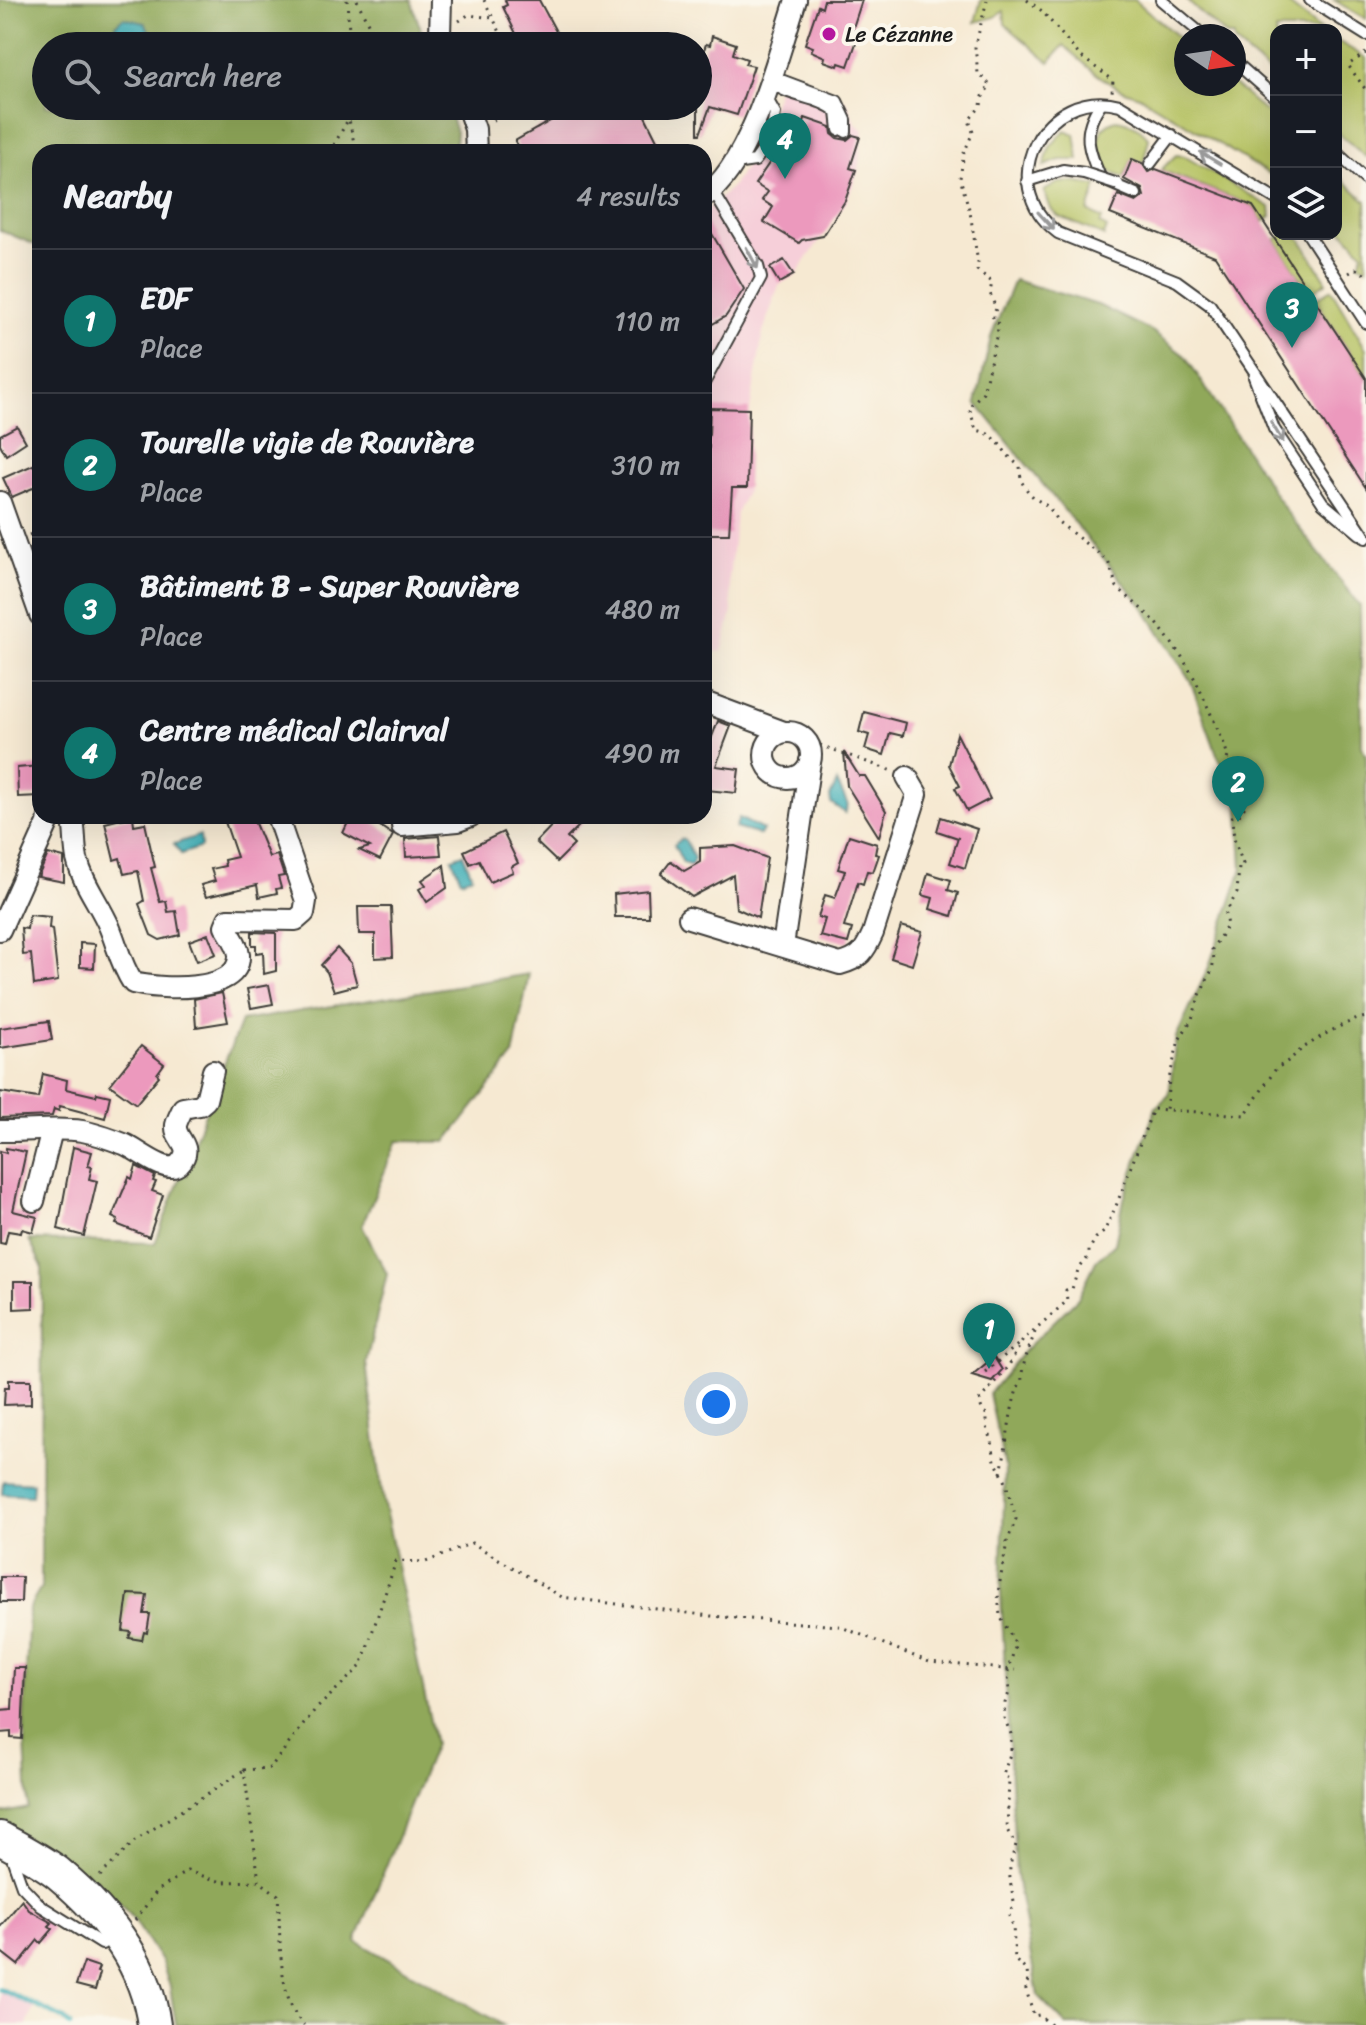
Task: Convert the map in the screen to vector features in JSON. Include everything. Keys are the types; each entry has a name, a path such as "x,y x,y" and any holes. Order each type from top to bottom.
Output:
{"main road":[{"path":"4,1840 56,1872 100,1912 111,1941 133,1959 152,2010 154,2025"}],"street":[{"path":"441,0 441,32"},
{"path":"712,189 734,164 748,139 796,0"},
{"path":"472,120 476,144"},
{"path":"0,502 32,592"},
{"path":"712,705 784,732"},
{"path":"783,946 810,761 811,754 806,739 792,731 770,739 766,746 765,760 773,773 780,777 795,777 807,768 810,761"},
{"path":"689,918 840,964 856,960 864,952 873,933 917,794 907,777"},
{"path":"0,930 48,824"},
{"path":"74,824 77,857 85,883 108,924 126,973 133,983 168,988 192,987 229,976 237,966 239,957 225,926 228,919 296,920 304,913 306,901 280,824"},
{"path":"402,826 424,824"},
{"path":"0,1131 82,1131 127,1145 166,1168 173,1168 180,1163 186,1151 176,1126 179,1117 183,1108 200,1105 206,1100 213,1071"},
{"path":"34,1201 52,1130"}],"lane":[{"path":"1161,0 1190,24"},
{"path":"1310,0 1366,35"},
{"path":"1246,72 1274,96"},
{"path":"766,87 781,80 837,101 846,120 842,131"},
{"path":"1106,103 1087,128 1093,162 1101,179 1136,194"},
{"path":"1270,195 1120,105 1106,103 1061,114 1044,129 1034,147 1027,181 1035,206 1047,225 1058,233 1177,281 1210,305 1366,538"},
{"path":"1150,164 1172,135"},
{"path":"1342,158 1366,180"},
{"path":"1027,181 1063,170 1118,184"},
{"path":"712,200 758,266 761,278 712,368"},
{"path":"1312,240 1366,323"},
{"path":"1248,360 1274,429 1323,503 1366,538"},
{"path":"4,1840 22,1886 41,1906 111,1941"}],"path":[{"path":"347,0 349,32"},
{"path":"357,0 373,32"},
{"path":"484,0 500,32"},
{"path":"987,0 975,47 978,73 990,85 981,106 969,120 973,132 964,153 960,178 970,212 977,270 992,282 990,293 996,309 992,316 999,325 983,392 969,407 972,419 976,430 992,434 1007,455 1020,466 1021,481 1034,498 1049,507 1057,521 1077,539 1089,544 1108,561 1117,587 1156,622 1182,657 1223,741 1228,756 1224,774 1244,808 1241,814 1232,817 1234,839 1243,864 1239,867 1237,893 1226,911 1227,926 1212,949 1212,970 1192,1019 1179,1040 1169,1079 1166,1110"},
{"path":"1027,0 1042,11 1052,27 1080,56 1113,80 1106,103"},
{"path":"450,32 468,15 493,18"},
{"path":"1366,53 1348,65 1366,90"},
{"path":"334,144 348,120"},
{"path":"349,120 354,144"},
{"path":"475,129 495,120"},
{"path":"533,120 538,129"},
{"path":"1356,269 1366,275"},
{"path":"826,747 907,777"},
{"path":"985,1372 1067,1301 1066,1290 1072,1289 1078,1270 1089,1256 1096,1238 1104,1232 1116,1206 1153,1109 1245,1115 1277,1067 1286,1064 1310,1043 1352,1020 1366,1017"},
{"path":"1001,1474 1009,1441 1013,1402 1037,1328"},
{"path":"1023,1340 1009,1365 979,1401 987,1414 987,1427 1016,1519 1007,1542 998,1593 1000,1616 1016,1645 1008,1669 1009,1693 1004,1718 1011,1734 1011,1751 1003,1775 1009,1779 1007,1830 1016,1845 1009,1864 1008,1879 1014,1902 1009,1915 1015,1940 1015,1960 1027,1971 1025,1986 1030,2009 1034,2016 1039,2015 1051,2025"},
{"path":"81,1895 136,1840 244,1770 270,1768 314,1711 361,1666 396,1561 426,1562 472,1543 562,1597 711,1616 839,1626 929,1662 1015,1670"},
{"path":"244,1770 259,1881"},
{"path":"111,1941 157,1891 187,1871 222,1882 259,1881 278,1895 284,1986 297,2018 304,2025"}],"shaded area":[{"path":"783,76 837,95 848,104 855,123 863,130 858,171 847,201 796,275 779,285 763,332 750,410 747,489 736,514 729,578 732,611 722,652 712,651 712,206 731,188 757,149"},
{"path":"0,1987 35,2006 27,2025 0,2025"}],"green space":[{"path":"0,0 411,0 421,32 32,32 32,120 452,120 456,132 455,144 32,144 32,244 0,230"},
{"path":"981,0 1135,0 1174,34 1174,96 1246,95 1270,116 1270,174 1139,96 1108,82 1064,45 1049,62 1005,24 1004,11 995,17 975,22"},
{"path":"1186,0 1283,0 1313,24 1270,24 1270,73 1246,52 1246,24 1213,24"},
{"path":"1334,0 1366,0 1366,19"},
{"path":"1342,44 1366,58 1366,157 1342,136"},
{"path":"1116,120 1135,126 1149,139 1143,163 1132,160 1124,178 1107,170 1099,148 1103,129"},
{"path":"1065,130 1075,134 1079,160 1060,160 1044,166 1050,147"},
{"path":"1176,155 1184,156 1270,207 1270,217 1263,222 1253,206 1161,170"},
{"path":"1342,179 1366,201 1366,267 1359,263 1363,253 1342,230"},
{"path":"1058,183 1097,186 1088,211 1102,219 1100,224 1107,228 1104,236 1058,216 1051,209 1044,191"},
{"path":"1275,240 1301,240 1327,282 1310,293"},
{"path":"1014,280 1098,305 1152,331 1185,356 1286,511 1360,606 1362,746 1366,756 1366,2025 1066,2025 1038,1996 1016,1875 1001,1595 1005,1467 989,1394 1025,1350 1078,1298 1096,1261 1115,1244 1124,1199 1156,1107 1169,1095 1176,1037 1208,969 1242,869 1238,791 1218,757 1190,680 1142,605 976,403 991,337"},
{"path":"1331,289 1366,349 1366,378 1315,300"},
{"path":"529,974 513,1056 446,1142 397,1141 362,1226 387,1274 366,1362 383,1500 435,1744 356,1941 503,2025 176,2025 170,1987 162,1963 135,1921 114,1897 84,1874 0,1822 0,1814 28,1808 24,1718 29,1608 41,1588 42,1266 29,1240 155,1243 241,1021"}],"water":[{"path":"123,18 145,23 150,32 118,32 115,25"},
{"path":"837,782 848,805 845,813 831,803 830,797"},
{"path":"739,818 763,830 760,835 735,828"},
{"path":"200,835 201,847 181,854 174,844"},
{"path":"681,839 685,840 694,858 691,866 683,863 674,845"},
{"path":"463,854 472,876 461,880 452,858"},
{"path":"3,1481 33,1483 32,1496 2,1494"}],"building":[{"path":"505,0 539,0 556,32 515,32 503,7 507,5"},
{"name":"Le Cézanne","path":"824,0 862,0 849,40 856,43 848,66 824,61 825,57 811,51 813,47 805,44 818,6 822,8"},
{"path":"712,36 736,44 733,54 747,59 745,64 754,66 737,115 712,108"},
{"path":"805,118 831,127 832,134 837,138 847,140 853,135 860,137 850,168 856,170 845,201 823,236 799,243 764,222 773,207 762,200 768,192 755,184 776,153 788,122 803,127"},
{"path":"552,120 647,120 659,144 516,144 515,141"},
{"path":"698,120 705,120 700,134"},
{"path":"1132,159 1142,163 1148,172 1156,169 1253,206 1270,232 1270,240 1275,240 1366,378 1366,488 1215,256 1110,214 1118,195 1136,202 1144,196 1142,189 1124,179"},
{"path":"712,234 744,289 726,316 712,324"},
{"path":"784,260 794,275 779,283 770,268"},
{"path":"712,408 749,409 747,488 732,488 729,534 712,534"},
{"path":"17,426 26,442 6,455 0,444 0,435"},
{"path":"32,465 32,488 12,497 3,478"},
{"path":"864,712 906,723 903,736 890,733 884,755 865,749 869,735 859,732"},
{"path":"718,721 731,726 716,766 739,769 736,793 712,791 712,737"},
{"path":"957,734 990,799 967,811 955,788 960,786 949,765"},
{"path":"844,752 859,776 865,776 886,811 879,837 847,786"},
{"path":"32,767 32,796 18,797 17,768"},
{"path":"941,817 977,829 965,868 950,863 958,838 937,831"},
{"path":"105,824 145,824 155,867 151,868 160,902 166,901 168,912 176,911 180,935 160,940 151,935 139,904 144,901 138,871 124,874 120,858 114,860"},
{"path":"226,824 255,824 269,857 277,855 284,876 278,877 281,888 276,889 277,893 259,897 257,885 206,897 201,885 215,881 211,869 225,866 224,860 237,857"},
{"path":"347,824 377,824 393,835 380,860 359,850 370,847 343,833"},
{"path":"553,824 581,824 567,838 574,845 557,862 536,842"},
{"path":"503,832 518,863 511,867 513,872 490,882 479,860 470,864 464,851"},
{"path":"849,835 877,844 875,854 879,855 873,872 867,871 863,884 858,882 844,927 852,929 848,943 820,936 825,919 818,917 825,895 835,898 845,871 838,869"},
{"path":"439,836 441,855 406,857 405,839"},
{"path":"735,846 767,858 758,918 736,908 733,875 692,897 661,874 671,861 684,871 700,862 700,848"},
{"path":"48,854 64,858 64,882 38,877"},
{"path":"444,865 447,888 427,902 419,889 426,885 422,880"},
{"path":"928,873 951,880 948,890 958,893 952,916 930,909 933,898 922,895"},
{"path":"648,890 649,917 615,917 614,894"},
{"path":"358,907 391,907 393,957 375,958 375,934 359,934"},
{"path":"29,915 50,917 58,981 34,985 31,954 23,955 21,928 27,929"},
{"path":"901,926 922,932 912,965 891,958"},
{"path":"252,932 276,933 276,971 264,974 263,952 256,953 256,945 252,945"},
{"path":"208,934 216,954 197,961 189,941"},
{"path":"80,943 95,944 94,968 80,967"},
{"path":"337,948 351,963 357,985 334,991 321,965"},
{"path":"269,985 273,1004 251,1008 247,989"},
{"path":"222,993 228,1022 196,1027 194,999"},
{"path":"49,1021 52,1040 0,1048 0,1028"},
{"path":"141,1046 164,1064 157,1074 159,1076 136,1104 110,1085"},
{"path":"43,1074 67,1080 66,1089 110,1096 105,1118 60,1106 59,1111 54,1109 52,1116 0,1118 0,1092 38,1098"},
{"path":"73,1147 92,1152 88,1166 92,1167 89,1179 97,1181 84,1236 58,1229"},
{"path":"6,1148 26,1152 13,1211 37,1217 33,1232 22,1229 21,1233 8,1231 5,1244 0,1243 0,1151 6,1153"},
{"path":"136,1166 155,1176 152,1191 163,1195 149,1237 116,1224 118,1220 112,1217"},
{"path":"14,1281 33,1281 33,1308 14,1309"},
{"path":"994,1357 1002,1370 992,1381 972,1375"},
{"path":"9,1380 31,1380 31,1404 4,1405 5,1387 9,1387"},
{"path":"0,1577 22,1577 21,1602 0,1602"},
{"path":"128,1594 147,1595 144,1614 150,1614 147,1633 144,1632 142,1640 129,1638 131,1632 123,1631"},
{"path":"14,1668 25,1668 22,1739 11,1738 11,1732 0,1733 0,1710 12,1709"},
{"path":"22,1900 29,1910 52,1923 49,1926 53,1929 41,1943 38,1940 18,1965 0,1951 0,1927"},
{"path":"84,1962 99,1967 95,1990 76,1985"}],"waterway":[{"path":"0,1989 64,2019 70,2025"}],"place":[{"name":"Le Cézanne","path":"829,34"},
{"name":"Centre médical Clairval","path":"785,179"},
{"name":"Bâtiment B - Super Rouvière","path":"1292,348"},
{"name":"Tourelle vigie de Rouvière","path":"1238,822"},
{"name":"EDF","path":"989,1369"}]}
